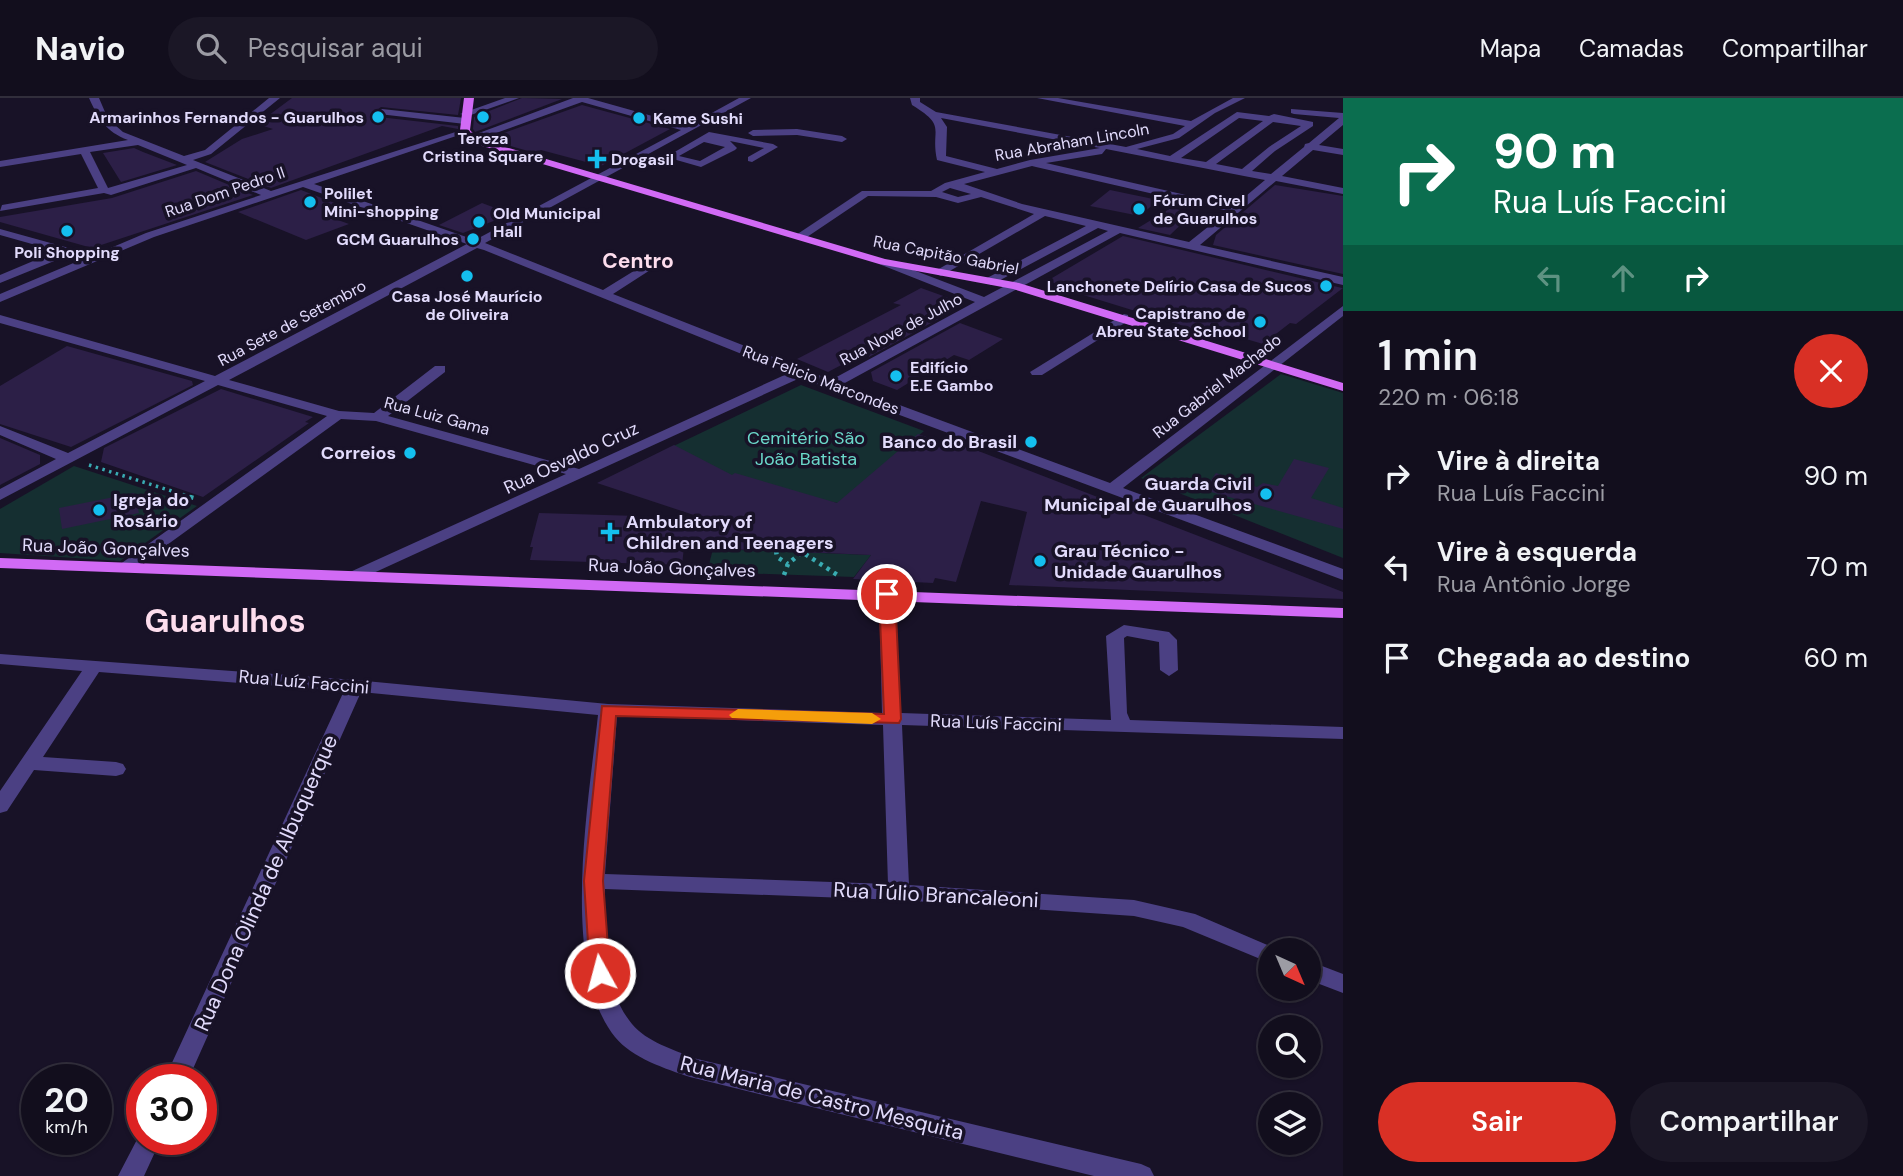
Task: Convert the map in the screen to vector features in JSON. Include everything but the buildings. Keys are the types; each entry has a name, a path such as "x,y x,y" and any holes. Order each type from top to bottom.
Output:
{"main road":[{"path":"467,126 469,98"},
{"name":"Rua Capitão Gabriel","path":"467,126 597,177 883,262 1015,286 1343,387"},
{"name":"Rua João Gonçalves","path":"0,563 1343,613"}],"street":[{"path":"94,98 110,127 136,142 269,194"},
{"path":"183,160 208,152 275,98"},
{"path":"467,126 514,98"},
{"path":"382,112 467,126 580,98 694,127 765,135 797,132 842,139"},
{"name":"Rua Sete de Setembro","path":"0,495 479,245 597,177 746,98"},
{"path":"915,98 915,103 933,114 1343,191"},
{"path":"1042,98 1192,124"},
{"name":"Rua Abraham Lincoln","path":"949,185 1030,163 1165,141 1240,98"},
{"path":"1224,105 1343,118"},
{"path":"933,114 942,127 944,137 941,158 987,174"},
{"path":"1172,159 1231,117 1242,114 1304,121 1310,125 1281,142 1244,173"},
{"path":"1207,166 1274,117"},
{"path":"1192,246 1343,118"},
{"name":"Rua Dom Pedro II","path":"0,298 150,234 467,126"},
{"path":"703,139 726,143 732,148 701,164 671,158 703,139 721,135 773,147 752,159"},
{"path":"0,164 136,142"},
{"path":"665,143 687,147"},
{"path":"1308,146 1343,152"},
{"path":"84,150 102,184"},
{"path":"1030,163 1234,209"},
{"path":"2,202 102,184 121,191 196,164"},
{"name":"Rua Abraham Lincoln","path":"976,192 987,174"},
{"name":"Rua Felicio Marcondes","path":"300,183 479,245 800,373 1343,575"},
{"path":"937,194 936,190 949,185 1042,213 1343,281"},
{"path":"800,236 866,193 937,194 945,199 965,200 975,197 976,192"},
{"path":"941,272 1042,213"},
{"path":"991,281 1096,225"},
{"name":"Rua Nove de Julho","path":"832,385 1118,230"},
{"path":"0,232 93,258"},
{"path":"0,279 68,251"},
{"name":"Rua Nove de Julho","path":"883,262 985,302"},
{"path":"604,294 654,263"},
{"name":"Rua Gabriel Machado","path":"1112,489 1343,310"},
{"name":"Rua Luiz Gama","path":"0,318 338,415 377,417 581,474"},
{"path":"1037,372 1124,318"},
{"path":"377,417 440,369"},
{"name":"Rua Osvaldo Cruz","path":"356,576 800,373"},
{"path":"125,568 338,415"},
{"path":"0,430 68,459"},
{"path":"887,594 899,892"},
{"path":"1122,726 1118,713 1115,636 1124,630 1163,636 1168,640 1169,670"},
{"name":"Rua Luíz Faccini","path":"0,659 355,686 608,710"},
{"path":"0,806 94,666"},
{"name":"Rua Dona Olinda de Albuquerque","path":"183,1064 355,686"},
{"name":"Rua Luís Faccini","path":"608,710 1343,733"},
{"name":"Rua Maria de Castro Mesquita","path":"608,710 593,881 597,953 604,994 623,1030 648,1050 690,1067 1080,1169 1140,1176"},
{"path":"29,763 116,769"},
{"name":"Rua Túlio Brancaleoni","path":"593,881 899,892 1134,908 1187,920 1258,949"},
{"path":"1321,975 1343,984"},
{"path":"131,1176 141,1155"}],"path":[{"path":"68,459 212,503"},
{"path":"776,551 776,557 788,564"},
{"path":"784,575 788,564 802,552 808,558 830,564 839,576"}],"green space":[{"path":"1281,374 1343,393 1343,558 1141,478"},
{"name":"Cemitério São João Batista","path":"801,385 924,431 838,503 636,464"},
{"path":"74,466 197,506 120,561 0,553 0,509"},
{"path":"713,549 871,555 854,577 707,572"}],"slow traffic":[{"path":"738,715 872,719"}],"place":[{"name":"Armarinhos Fernandos - Guarulhos","path":"378,117"},
{"name":"Tereza Cristina Square","path":"483,117"},
{"name":"Kame Sushi","path":"639,118"},
{"name":"Drogasil","path":"597,159"},
{"name":"Polilet Mini-shopping","path":"310,202"},
{"name":"Fórum Civel de Guarulhos","path":"1139,209"},
{"name":"Old Municipal Hall","path":"479,222"},
{"name":"Poli Shopping","path":"67,231"},
{"name":"GCM Guarulhos","path":"473,239"},
{"name":"Casa José Maurício de Oliveira","path":"467,276"},
{"name":"Lanchonete Delírio Casa de Sucos","path":"1326,286"},
{"name":"Capistrano de Abreu State School","path":"1260,322"},
{"name":"Edifício E.E Gambo","path":"896,376"},
{"name":"Banco do Brasil","path":"1031,442"},
{"name":"Correios","path":"410,453"},
{"name":"Guarda Civil Municipal de Guarulhos","path":"1266,494"},
{"name":"Igreja do Rosário","path":"99,510"},
{"name":"Ambulatory of Children and Teenagers","path":"610,532"},
{"name":"Grau Técnico - Unidade Guarulhos","path":"1040,561"}],"district":[{"name":"Centro","path":"638,261"},
{"name":"Guarulhos","path":"225,621"}],"route":[{"path":"600,973 593,881 608,710 892,719 887,594"}]}
